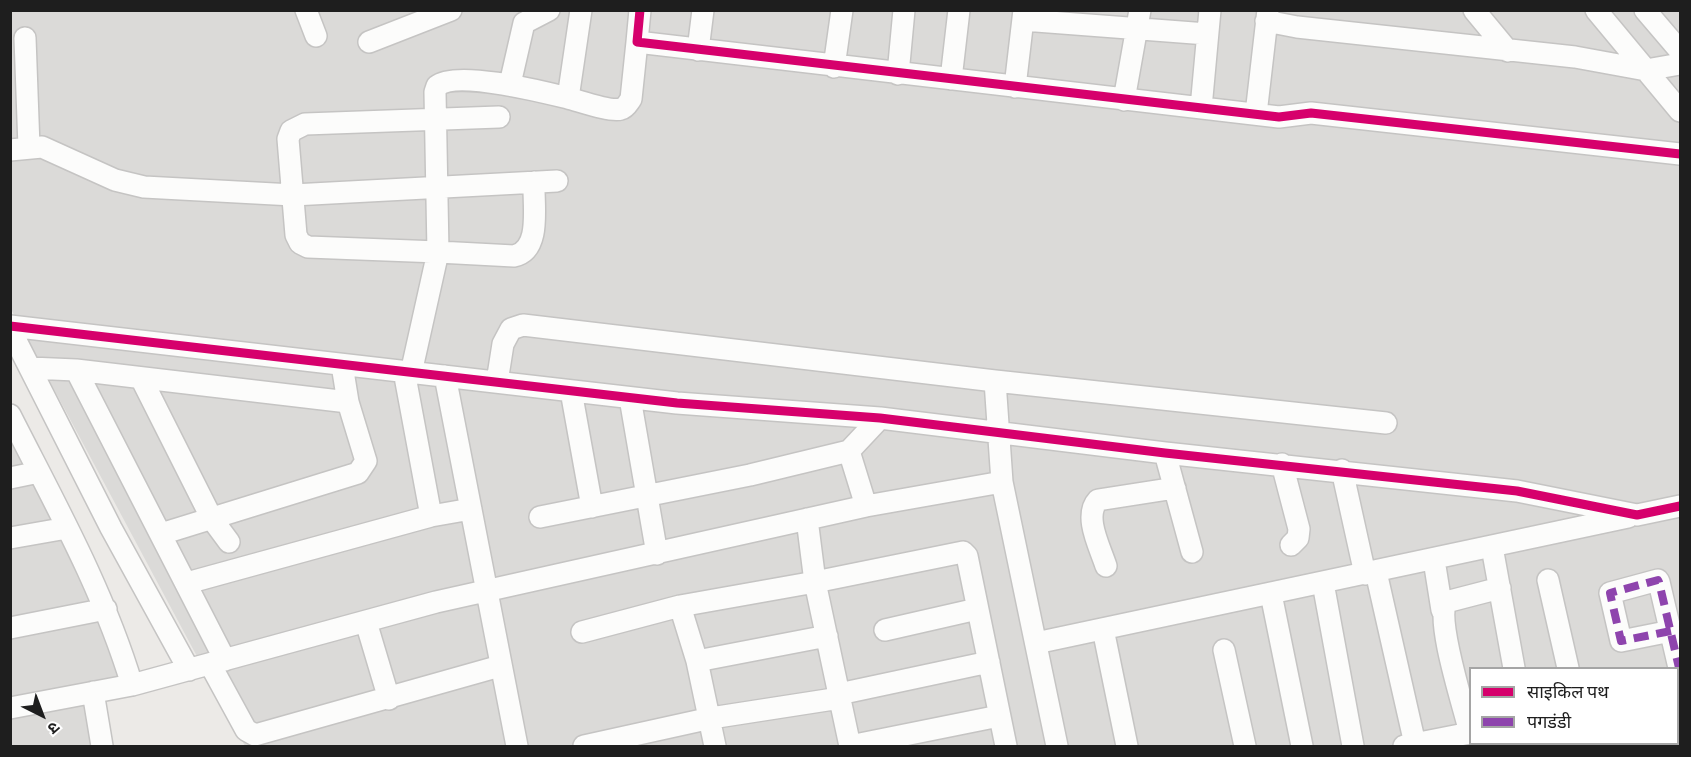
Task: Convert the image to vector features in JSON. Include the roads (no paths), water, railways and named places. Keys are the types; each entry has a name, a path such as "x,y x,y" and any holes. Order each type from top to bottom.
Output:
{"street":[{"path":"306,10 316,36"},
{"path":"369,42 451,10"},
{"path":"510,84 524,23 549,10"},
{"path":"568,99 581,10"},
{"path":"431,516 408,372 438,252 435,92 441,83 448,80 510,84 621,110 631,99 640,10"},
{"path":"698,50 703,10"},
{"path":"834,67 842,10"},
{"path":"898,74 904,10"},
{"path":"951,79 959,10"},
{"path":"1201,108 1209,10"},
{"path":"1474,10 1508,51"},
{"path":"1596,10 1680,111"},
{"path":"1645,10 1680,51"},
{"path":"1015,87 1023,15 1139,20 1207,34"},
{"path":"1256,114 1267,16 1297,27 1575,57 1646,69 1680,64"},
{"path":"1124,100 1139,20"},
{"path":"25,38 20,148 42,147 115,180 144,187 293,195 558,181"},
{"path":"637,42 834,67 1279,117 1311,113 1680,153"},
{"path":"499,117 296,126 288,139 296,235 300,243 308,247 514,256 523,254 532,242 534,182"},
{"path":"497,382 503,344 511,329 523,325 995,381 1386,423"},
{"path":"10,328 745,410 880,418 1165,453 1517,490 1638,515"},
{"path":"10,328 111,528 189,670"},
{"path":"161,534 358,473 366,461 348,402 342,365"},
{"path":"30,368 75,370 348,402"},
{"path":"75,370 187,584 246,730 255,735 500,666"},
{"path":"445,376 517,747"},
{"path":"141,378 212,519 229,542"},
{"path":"995,381 1002,482 1057,747"},
{"path":"572,391 592,507"},
{"path":"630,398 657,554"},
{"path":"10,415 106,609 132,685"},
{"path":"540,517 750,475 849,451 880,418"},
{"path":"849,451 866,506"},
{"path":"1165,453 1192,552"},
{"path":"1282,464 1299,529 1298,538 1291,545"},
{"path":"1342,470 1370,573 1410,745 1469,733"},
{"path":"10,478 39,472"},
{"path":"10,708 132,685 487,591 866,506 1002,482"},
{"path":"1106,566 1092,517 1093,506 1098,500 1174,488"},
{"path":"1036,643 1680,506"},
{"path":"187,584 431,516 471,509"},
{"path":"807,519 815,582 850,746 999,716"},
{"path":"10,538 67,528"},
{"path":"1492,547 1514,667"},
{"path":"582,632 680,606 963,552 967,556 1006,747"},
{"path":"1434,560 1444,630 1469,729"},
{"path":"1548,580 1568,667"},
{"path":"1323,583 1353,747"},
{"path":"1442,610 1446,602 1500,588"},
{"path":"1271,594 1302,747"},
{"path":"680,606 697,661 711,718 715,747"},
{"path":"10,628 106,609"},
{"path":"885,630 977,609"},
{"path":"366,622 389,699"},
{"path":"1103,629 1126,747"},
{"path":"1671,631 1679,667"},
{"path":"697,661 827,636"},
{"path":"1224,650 1245,747"},
{"path":"584,747 711,718 839,696 988,662"},
{"path":"93,692 102,747"}]}
